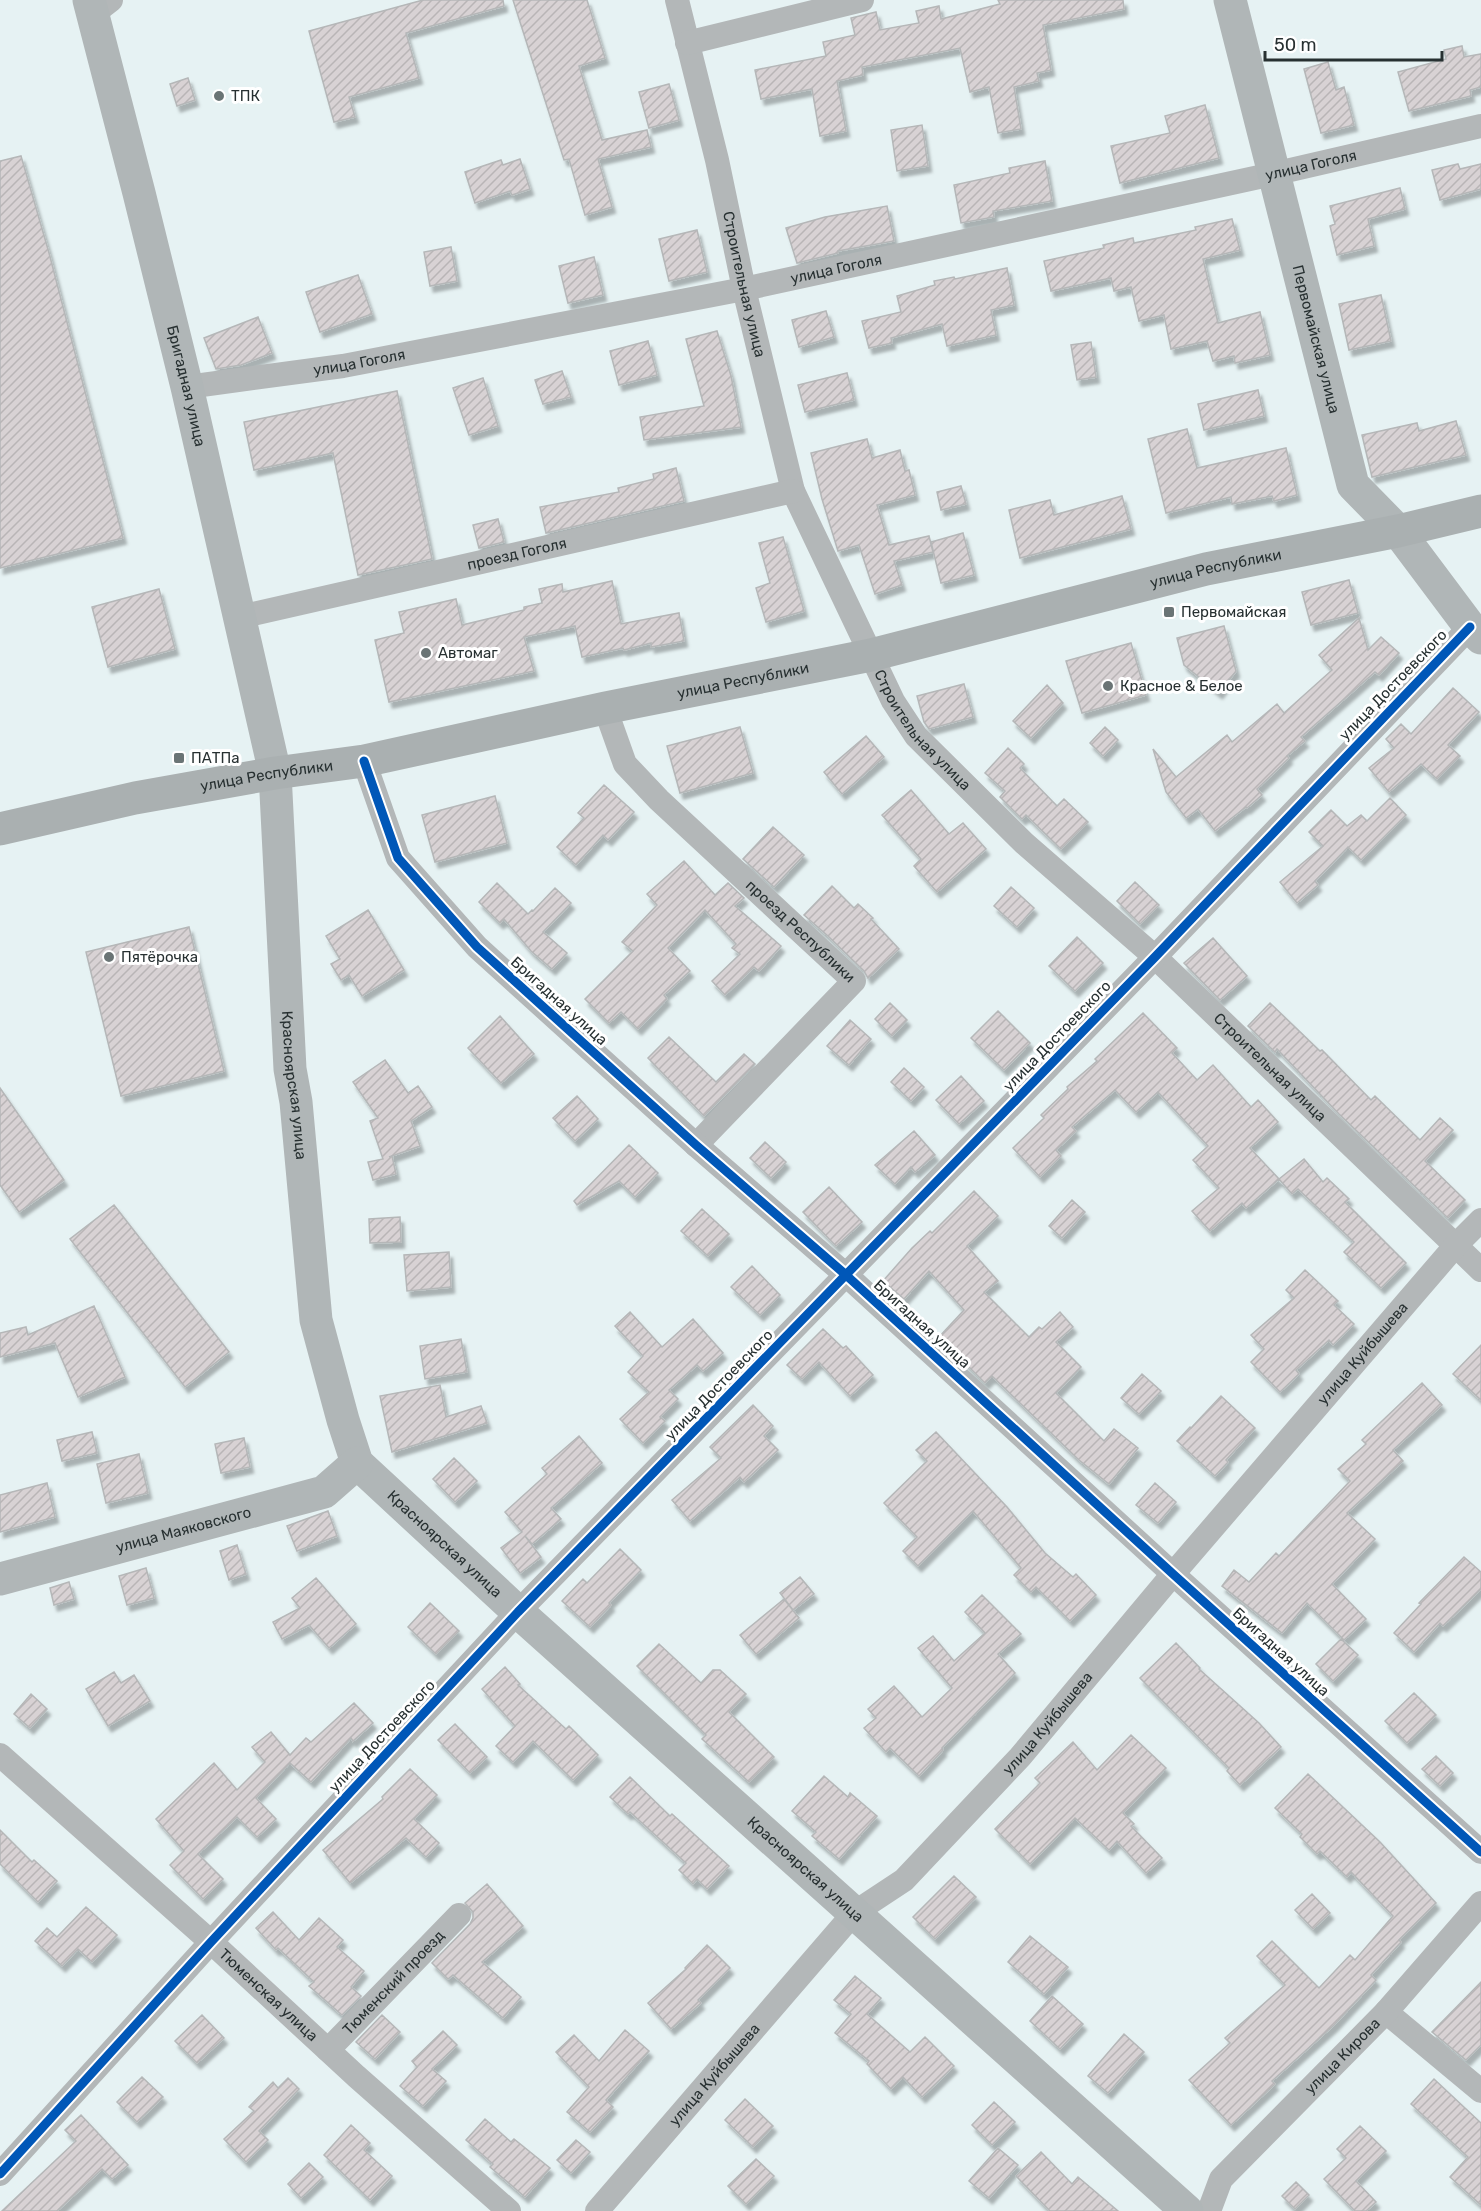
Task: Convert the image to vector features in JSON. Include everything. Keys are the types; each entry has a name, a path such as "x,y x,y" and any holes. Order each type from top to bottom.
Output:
{"main road":[{"name":"Первомайская улица","path":"1230,0 1353,485 1398,531 1475,633"},
{"name":"Бригадная улица","path":"98,5 99,46 140,193 187,387 275,773"},
{"name":"улица Республики","path":"0,829 124,800 275,773 364,761 605,708 871,655 1206,569 1398,531 1481,511"},
{"name":"Красноярская улица","path":"275,773 290,1069 296,1102 316,1320 357,1463 519,1612 1187,2211"},
{"name":"улица Маяковского","path":"0,1579 324,1492 357,1463"}],"street":[{"name":"Строительная улица","path":"677,0 717,160 744,289 792,491 893,701 916,736 1024,843 1155,957 1481,1270"},
{"path":"687,43 862,0"},
{"name":"улица Гоголя","path":"187,387 344,366 744,289 1273,174 1481,126"},
{"name":"проезд Гоголя","path":"240,616 792,491"},
{"name":"улица Достоевского","path":"0,2174 211,1942 519,1612 1155,957 1475,633"},
{"name":"проезд Республики","path":"605,708 625,764 659,800 854,981 696,1145"},
{"name":"Бригадная улица","path":"364,761 398,858 477,947 696,1145 846,1275 1481,1852"},
{"name":"улица Куйбышева","path":"597,2211 855,1913 904,1880 1012,1765 1456,1245 1481,1220"},
{"name":"Тюменская улица","path":"0,1755 509,2211"},
{"name":"улица Кирова","path":"1209,2211 1221,2180 1386,2012 1481,1902"},
{"name":"Тюменский проезд","path":"328,2050 459,1915"},
{"path":"1386,2012 1481,2091"}],"building":[{"path":"423,0 503,0 504,6 406,33 419,78 349,97 355,117 334,122 309,31"},
{"path":"513,0 587,0 605,58 579,66 602,140 647,130 651,147 598,159 612,207 585,215 569,159 564,160"},
{"path":"998,0 1123,0 1124,9 1043,25 1051,70 1037,73 1039,81 1014,87 1021,129 998,133 989,87 970,92 960,48 862,67 863,75 837,81 846,131 820,136 812,89 761,99 755,70 826,56 823,42 855,35 851,18 876,12 880,30 919,23 916,11 939,6 941,19 1000,4"},
{"path":"1462,46 1464,57 1481,54 1481,87 1470,90 1471,96 1409,111 1398,72 1446,59 1444,50"},
{"path":"1328,62 1336,90 1344,87 1354,125 1321,133 1304,69"},
{"path":"188,78 195,100 177,106 170,84"},
{"path":"669,84 679,120 649,128 639,92"},
{"path":"1205,105 1219,158 1120,183 1111,146 1170,133 1165,116"},
{"path":"922,125 928,166 897,171 891,130"},
{"path":"21,156 49,253 123,538 0,568 0,161"},
{"path":"520,159 530,189 512,195 510,191 475,203 465,172 501,160 503,165"},
{"path":"1045,161 1052,201 993,211 994,217 961,223 954,185 1010,173 1009,168"},
{"path":"1458,164 1460,169 1481,164 1481,189 1440,200 1432,170"},
{"path":"1400,188 1405,209 1368,219 1374,246 1337,255 1330,226 1335,224 1330,206"},
{"path":"887,206 894,241 838,251 838,253 797,263 786,228 825,217"},
{"path":"1232,219 1240,250 1203,259 1218,323 1260,312 1270,355 1235,363 1234,356 1213,361 1207,341 1171,349 1164,315 1139,321 1131,287 1114,291 1111,278 1051,291 1044,261 1104,248 1103,245 1133,238 1134,243 1196,230 1195,227"},
{"path":"697,230 707,272 669,281 659,239"},
{"path":"451,247 457,281 430,286 424,252"},
{"path":"594,257 603,295 568,303 559,266"},
{"path":"1007,268 1014,305 991,310 996,335 947,346 942,324 891,338 892,343 869,348 862,321 901,312 897,296 935,285 934,281"},
{"path":"358,275 372,314 320,332 306,292"},
{"path":"1381,295 1391,341 1349,350 1339,304"},
{"path":"826,311 834,337 799,347 792,320"},
{"path":"258,317 272,353 241,365 216,369 204,338"},
{"path":"717,331 731,376 741,427 644,440 640,417 704,406 686,339"},
{"path":"648,341 657,375 619,385 610,351"},
{"path":"1091,342 1096,377 1077,380 1071,345"},
{"path":"562,371 571,397 543,404 535,380"},
{"path":"847,373 854,400 805,412 798,385"},
{"path":"483,378 498,426 469,435 453,388"},
{"path":"1258,390 1264,416 1204,430 1198,404"},
{"path":"397,391 432,559 358,575 333,453 254,470 244,422"},
{"path":"1456,421 1466,455 1372,477 1362,435 1417,423 1419,431"},
{"path":"1187,429 1197,468 1286,448 1297,495 1274,501 1272,496 1232,504 1231,497 1166,513 1148,439"},
{"path":"867,439 872,458 900,450 905,471 909,470 915,495 877,505 889,545 929,536 933,552 894,561 902,585 875,594 859,545 838,551 811,453"},
{"path":"676,468 684,501 546,533 540,507 619,492 618,488 654,479 653,474"},
{"path":"961,486 966,504 941,510 937,492"},
{"path":"1122,496 1131,529 1020,558 1009,510 1050,500 1054,515"},
{"path":"498,519 504,542 479,548 473,525"},
{"path":"963,533 974,575 941,583 931,542"},
{"path":"783,537 804,611 766,622 756,588 770,583 759,543"},
{"path":"1349,580 1358,613 1311,625 1302,592"},
{"path":"612,581 621,624 679,613 684,641 651,647 651,643 582,657 575,626 524,637 534,671 389,702 375,640 404,633 399,612 456,599 462,625 524,610 524,607 542,603 539,589 562,584 563,592"},
{"path":"159,589 175,649 108,667 92,607"},
{"path":"1359,618 1368,650 1381,637 1399,653 1379,675 1375,672 1301,737 1305,741 1287,756 1289,758 1257,789 1262,795 1247,808 1215,831 1198,809 1186,818 1166,792 1153,749 1176,777 1227,735 1232,742 1277,704 1284,713 1332,670 1319,655"},
{"path":"1224,626 1236,671 1219,693 1184,665 1177,638"},
{"name":"Красное & Белое","path":"1131,643 1146,695 1082,713 1066,661"},
{"path":"964,684 973,717 929,729 924,722 917,696"},
{"path":"1047,685 1063,703 1031,738 1013,721"},
{"path":"1453,688 1479,712 1448,745 1460,756 1437,779 1421,764 1389,792 1369,768 1394,748 1386,739 1401,724 1411,734"},
{"path":"740,727 753,773 680,793 667,746"},
{"path":"1105,727 1118,740 1103,756 1090,743"},
{"path":"866,736 884,757 842,794 824,772"},
{"path":"1008,748 1024,764 1020,768 1057,806 1064,799 1088,822 1061,849 1026,815 1022,819 1000,797 1005,791 985,773"},
{"path":"604,785 634,812 608,840 603,835 576,865 557,847 584,818 578,813"},
{"path":"911,790 949,834 963,823 986,849 937,892 914,866 921,859 882,815"},
{"path":"495,796 507,843 435,862 422,815"},
{"path":"1390,798 1406,815 1361,860 1348,847 1315,881 1318,885 1297,903 1280,882 1323,846 1309,832 1331,810 1347,826 1361,815 1367,821"},
{"path":"773,827 804,855 774,887 743,859"},
{"path":"684,861 715,895 728,883 744,898 735,906 781,946 759,971 754,967 725,995 712,981 740,954 732,948 736,944 705,910 668,948 690,971 664,995 667,999 638,1029 621,1012 609,1023 585,999 633,951 622,942 657,905 647,894"},
{"path":"1135,882 1159,905 1140,924 1117,901"},
{"path":"497,883 528,914 555,888 571,903 543,932 567,953 552,969 531,951 504,919 500,923 479,902"},
{"path":"832,886 854,908 858,904 873,918 871,919 899,949 868,978 864,971 804,915"},
{"path":"1011,887 1034,908 1017,927 994,906"},
{"path":"368,910 404,970 362,996 349,975 341,980 331,964 340,959 326,936"},
{"path":"189,927 224,1071 121,1096 86,952"},
{"path":"1077,937 1103,963 1075,991 1049,966"},
{"path":"1213,938 1247,976 1220,1000 1184,963"},
{"path":"890,1003 907,1020 892,1036 875,1019"},
{"path":"1270,1003 1320,1051 1322,1050 1371,1100 1375,1096 1420,1140 1440,1118 1453,1130 1425,1161 1465,1200 1448,1218 1339,1114 1277,1049 1275,1052 1248,1026"},
{"path":"998,1011 1030,1043 1004,1070 971,1038"},
{"path":"1143,1013 1177,1048 1172,1053 1197,1080 1213,1065 1251,1107 1258,1100 1278,1122 1250,1148 1279,1179 1246,1208 1242,1203 1210,1231 1192,1211 1219,1188 1193,1160 1208,1146 1158,1092 1136,1112 1115,1090 1072,1127 1076,1131 1056,1150 1061,1156 1040,1177 1013,1148 1044,1118 1041,1115 1068,1089 1067,1087 1097,1061 1095,1059"},
{"path":"500,1016 534,1054 501,1083 468,1048"},
{"path":"850,1020 871,1039 849,1065 827,1046"},
{"path":"669,1037 716,1082 744,1054 755,1064 704,1116 648,1058"},
{"path":"385,1060 408,1093 418,1086 432,1107 411,1121 420,1146 389,1157 392,1156 396,1174 373,1180 368,1162 383,1159 370,1121 378,1118 353,1082"},
{"path":"904,1068 924,1087 911,1101 891,1082"},
{"path":"961,1076 984,1101 959,1124 936,1100"},
{"path":"0,1088 64,1180 19,1212 0,1185"},
{"path":"577,1096 598,1119 575,1141 553,1118"},
{"path":"914,1131 935,1155 915,1172 911,1167 895,1184 875,1165"},
{"path":"765,1142 786,1162 771,1178 750,1158"},
{"path":"629,1145 658,1173 635,1197 619,1181 577,1205 574,1201"},
{"path":"1304,1159 1323,1182 1327,1178 1349,1199 1345,1202 1406,1263 1381,1288 1344,1252 1354,1242 1298,1189 1292,1194 1279,1179"},
{"path":"829,1187 862,1222 836,1246 803,1212"},
{"path":"974,1191 998,1216 967,1246 998,1281 984,1292 1029,1337 1039,1327 1042,1329 1060,1312 1073,1327 1056,1342 1081,1367 1056,1393 1104,1441 1114,1429 1138,1448 1109,1484 1079,1460 992,1376 985,1383 939,1337 964,1310 929,1271 904,1299 883,1281 912,1248 930,1231 932,1233"},
{"path":"1072,1200 1085,1212 1062,1238 1049,1226"},
{"path":"114,1205 229,1352 185,1387 70,1239"},
{"path":"702,1209 729,1234 708,1256 681,1231"},
{"path":"400,1217 401,1242 370,1243 369,1219"},
{"path":"449,1252 451,1287 407,1291 404,1255"},
{"path":"752,1266 780,1295 760,1315 731,1287"},
{"path":"1305,1270 1338,1301 1334,1305 1354,1324 1333,1345 1329,1340 1296,1370 1299,1374 1280,1392 1251,1362 1264,1349 1251,1335 1294,1298 1286,1290"},
{"path":"94,1306 125,1377 78,1397 55,1343 0,1357 0,1333 26,1327 28,1335"},
{"path":"630,1312 662,1347 693,1319 723,1353 703,1371 697,1365 669,1390 678,1399 660,1417 665,1421 643,1443 620,1419 649,1392 628,1372 643,1356 615,1326"},
{"path":"823,1329 843,1348 846,1346 873,1375 850,1396 819,1362 802,1379 787,1365"},
{"path":"461,1339 467,1372 425,1379 420,1346"},
{"path":"1481,1345 1481,1400 1453,1374"},
{"path":"1142,1374 1161,1391 1139,1414 1121,1398"},
{"path":"1422,1383 1442,1405 1393,1450 1403,1461 1347,1513 1375,1539 1332,1584 1366,1619 1344,1640 1307,1603 1282,1633 1222,1586 1234,1570 1249,1582 1276,1553 1279,1556 1350,1481 1338,1469 1366,1444 1362,1440"},
{"path":"440,1385 446,1417 481,1406 487,1423 392,1452 380,1396"},
{"path":"1221,1396 1255,1428 1215,1476 1177,1441"},
{"path":"753,1405 773,1426 764,1436 778,1450 744,1482 740,1477 690,1521 672,1500 721,1458 710,1447"},
{"path":"92,1432 97,1453 62,1461 57,1440"},
{"path":"936,1432 1007,1507 1045,1553 1073,1577 1076,1574 1096,1595 1070,1621 1036,1587 1031,1592 1014,1575 1021,1568 973,1511 918,1566 903,1551 917,1537 884,1503 927,1461 916,1450"},
{"path":"579,1436 602,1463 551,1508 561,1519 532,1544 525,1536 541,1557 520,1573 501,1548 522,1532 505,1512 547,1474 542,1468"},
{"path":"244,1438 250,1467 221,1473 215,1444"},
{"path":"139,1454 148,1493 106,1503 97,1464"},
{"path":"454,1458 477,1481 455,1502 433,1479"},
{"path":"47,1483 55,1517 0,1532 0,1495"},
{"path":"1155,1483 1176,1502 1158,1523 1136,1505"},
{"path":"328,1511 337,1536 297,1551 287,1526"},
{"path":"237,1545 246,1574 229,1580 220,1551"},
{"path":"620,1549 641,1570 609,1603 611,1605 590,1627 562,1601 583,1579 587,1583"},
{"path":"1464,1557 1481,1572 1481,1589 1443,1626 1440,1623 1414,1652 1394,1633 1421,1604 1419,1603"},
{"path":"146,1568 154,1598 127,1605 119,1576"},
{"path":"800,1577 814,1594 793,1610 780,1593"},
{"path":"316,1578 356,1624 329,1648 309,1625 282,1639 273,1622 300,1608 292,1598"},
{"path":"69,1582 74,1599 54,1605 50,1588"},
{"path":"982,1595 1021,1634 998,1654 1015,1673 942,1748 943,1750 919,1776 890,1748 886,1752 864,1728 876,1718 868,1709 894,1686 922,1717 952,1688 918,1648 933,1636 954,1661 985,1633 965,1612"},
{"path":"784,1599 799,1618 756,1654 740,1635"},
{"path":"430,1603 459,1631 436,1654 408,1627"},
{"path":"1341,1639 1358,1655 1333,1681 1316,1664"},
{"path":"1176,1643 1199,1669 1259,1723 1281,1747 1240,1785 1227,1771 1229,1768 1140,1678"},
{"path":"659,1644 701,1683 713,1670 720,1670 746,1694 729,1712 774,1757 749,1782 702,1739 706,1735 637,1666"},
{"path":"505,1667 520,1684 518,1685 566,1729 569,1726 598,1755 573,1780 533,1741 513,1762 496,1746 515,1726 482,1689"},
{"path":"114,1672 121,1683 134,1675 150,1701 108,1726 86,1689"},
{"path":"1414,1693 1436,1715 1407,1743 1385,1721"},
{"path":"31,1694 47,1709 30,1728 14,1714"},
{"path":"354,1703 373,1723 353,1741 351,1738 311,1782 290,1763 256,1798 276,1819 257,1837 237,1817 198,1854 223,1879 203,1899 170,1865 184,1851 156,1819 214,1763 237,1790 265,1762 252,1747 271,1732 290,1755 306,1738 311,1742"},
{"path":"455,1724 487,1757 470,1773 438,1740"},
{"path":"1131,1735 1166,1768 1123,1813 1134,1824 1131,1826 1162,1858 1146,1873 1117,1841 1109,1850 1075,1818 1030,1864 995,1829 1040,1783 1035,1778 1073,1742 1097,1770"},
{"path":"1436,1756 1453,1773 1440,1786 1422,1769"},
{"path":"410,1769 437,1795 414,1819 439,1843 426,1857 406,1838 350,1883 323,1850 383,1799 382,1797"},
{"path":"1308,1774 1380,1842 1436,1903 1399,1940 1401,1942 1371,1975 1376,1980 1334,2025 1272,2081 1275,2084 1231,2125 1189,2080 1230,2043 1225,2038 1285,1985 1257,1956 1272,1941 1319,1988 1350,1955 1355,1960 1393,1916 1351,1872 1347,1877 1320,1851 1317,1854 1300,1837 1302,1834 1275,1808"},
{"path":"824,1776 848,1797 850,1793 877,1816 839,1859 812,1836 816,1832 792,1811"},
{"path":"630,1777 670,1816 672,1814 729,1866 707,1889 697,1879 693,1884 679,1870 686,1863 610,1797"},
{"path":"0,1830 32,1862 34,1860 57,1881 38,1902 0,1864"},
{"path":"954,1876 976,1897 935,1939 913,1917"},
{"path":"487,1884 523,1926 482,1962 521,1997 503,2018 453,1975 448,1979 432,1963 470,1924 473,1912 465,1903"},
{"path":"1312,1894 1330,1913 1313,1929 1295,1910"},
{"path":"86,1907 117,1935 92,1962 78,1949 62,1966 35,1941 47,1928 57,1937"},
{"path":"273,1912 299,1940 319,1918 343,1940 337,1947 364,1971 351,1987 361,1996 342,2015 309,1986 314,1982 278,1948 276,1950 256,1928"},
{"path":"1030,1936 1068,1967 1044,1994 1008,1962"},
{"path":"707,1945 730,1968 698,2000 701,2003 671,2029 648,2003 686,1969"},
{"path":"855,1976 881,1998 867,2014 910,2052 925,2037 954,2066 922,2097 903,2077 891,2089 867,2064 869,2061 835,2033 851,2014 834,2000"},
{"path":"1481,1982 1481,2045 1466,2060 1432,2032"},
{"path":"1052,1996 1083,2024 1060,2049 1030,2021"},
{"path":"202,2015 224,2038 197,2063 175,2041"},
{"path":"382,2015 400,2032 375,2059 356,2042"},
{"path":"625,2030 649,2051 606,2100 613,2107 590,2132 567,2112 589,2087 556,2052 574,2035 599,2061"},
{"path":"443,2031 457,2045 432,2069 446,2081 423,2106 400,2086 417,2067 412,2061"},
{"path":"1124,2034 1144,2052 1108,2093 1088,2076"},
{"path":"142,2077 163,2097 137,2122 117,2102"},
{"path":"288,2078 299,2089 259,2131 268,2140 246,2162 224,2139 254,2111 249,2107 273,2082 278,2088"},
{"path":"1434,2079 1481,2123 1481,2205 1450,2177 1468,2157 1411,2104"},
{"path":"745,2099 773,2126 753,2147 725,2120"},
{"path":"994,2102 1015,2122 992,2145 972,2125"},
{"path":"81,2115 128,2165 112,2179 102,2169 57,2211 2,2211 76,2141 65,2130"},
{"path":"485,2119 511,2142 514,2139 550,2168 525,2197 490,2167 493,2164 466,2140"},
{"path":"351,2125 370,2143 364,2150 392,2176 370,2200 324,2155"},
{"path":"1360,2126 1386,2151 1356,2181 1376,2202 1366,2211 1355,2211 1324,2179 1346,2158 1337,2149"},
{"path":"576,2140 590,2152 571,2173 557,2160"},
{"path":"998,2148 1018,2165 989,2198 969,2181"},
{"path":"1041,2152 1072,2184 1078,2177 1118,2211 1050,2211 1016,2176"},
{"path":"756,2159 774,2176 746,2204 728,2186"},
{"path":"309,2163 323,2177 301,2198 288,2184"},
{"path":"1296,2182 1309,2195 1295,2209 1282,2196"}],"cycle path":[{"path":"0,2174 211,1942 518,1612 1155,957 1470,627"},
{"path":"364,761 398,858 477,947 696,1145 846,1275 1481,1852"}],"place":[{"name":"ТПК","path":"219,96"},
{"name":"Первомайская","path":"1169,612"},
{"name":"Автомаг","path":"426,653"},
{"name":"Красное & Белое","path":"1108,686"},
{"name":"ПАТПа","path":"179,758"},
{"name":"Пятёрочка","path":"109,957"}]}
